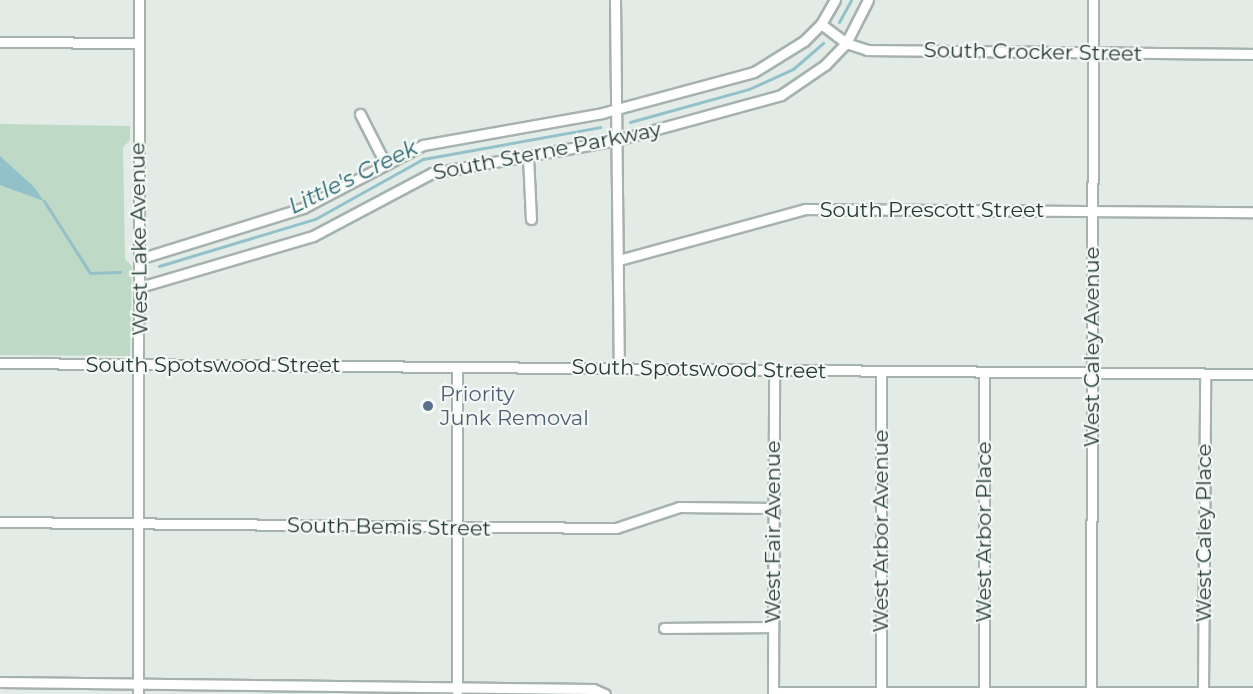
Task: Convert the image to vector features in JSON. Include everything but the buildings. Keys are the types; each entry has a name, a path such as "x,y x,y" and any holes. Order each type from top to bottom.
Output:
{"street":[{"name":"West Lake Avenue","path":"138,694 141,364 139,0"},
{"path":"615,0 618,109 619,368"},
{"name":"South Sterne Parkway","path":"140,259 303,208 385,162 447,138 618,109 754,72 783,58 821,24 835,0"},
{"name":"South Sterne Parkway","path":"140,287 312,236 432,173 617,140 781,94 825,65 846,43 868,0"},
{"name":"West Caley Avenue","path":"1091,693 1094,0"},
{"name":"South Crocker Street","path":"821,24 846,43 867,50 1253,54"},
{"path":"0,42 139,43"},
{"path":"360,114 385,162"},
{"path":"528,156 531,219"},
{"name":"South Prescott Street","path":"619,260 805,209 1253,212"},
{"name":"South Spotswood Street","path":"0,363 1253,374"},
{"path":"457,367 457,691"},
{"name":"West Fair Avenue","path":"773,693 774,370"},
{"name":"West Arbor Avenue","path":"881,371 881,692"},
{"name":"West Arbor Place","path":"984,372 984,692"},
{"name":"West Caley Place","path":"1203,692 1205,374"},
{"name":"South Bemis Street","path":"0,522 457,529 616,528 679,507 773,508"},
{"path":"664,628 773,627"},
{"path":"0,682 603,693"},
{"path":"773,693 1253,692"}],"green space":[{"path":"0,124 130,126 130,140 123,148 125,259 132,266 130,356 0,355"}],"water":[{"path":"0,156 34,187 44,201 0,185"}],"waterway":[{"name":"Little's Creek","path":"839,22 851,0"},
{"name":"Little's Creek","path":"630,122 749,89 793,69 823,43"},
{"name":"Little's Creek","path":"159,266 315,219 423,159 600,127"},
{"name":"Little's Creek","path":"44,201 90,273 120,272"}],"place":[{"name":"Priority Junk Removal","path":"428,406"}]}
